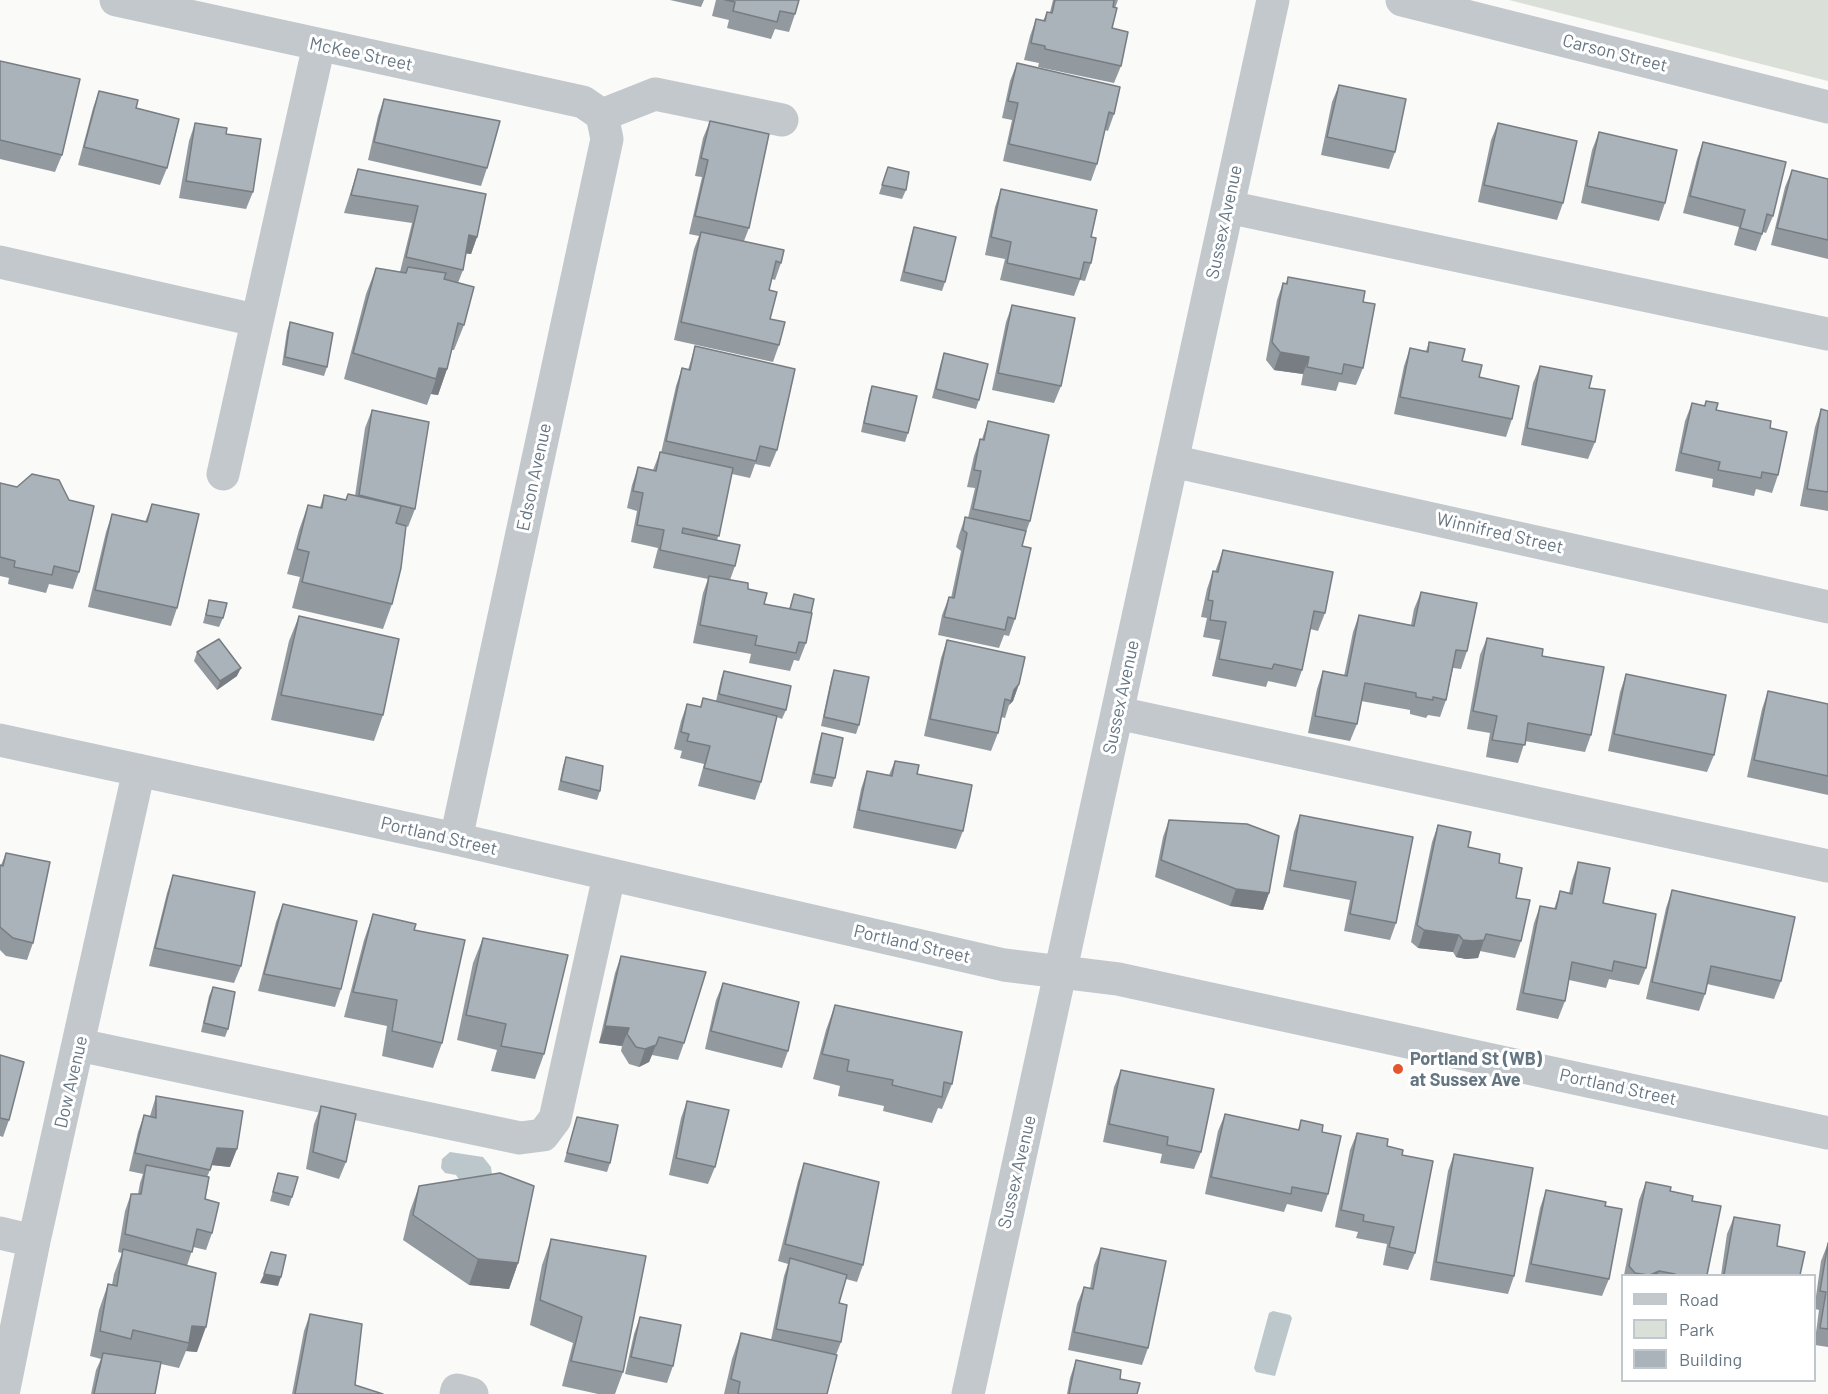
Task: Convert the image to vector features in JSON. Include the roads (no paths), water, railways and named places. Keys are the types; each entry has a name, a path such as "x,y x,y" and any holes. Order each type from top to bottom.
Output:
{"street":[{"name":"McKee Street","path":"116,0 583,102 602,115"},
{"name":"Sussex Avenue","path":"968,1394 1273,0"},
{"name":"Carson Street","path":"1402,0 1828,107"},
{"path":"223,474 255,320 319,45"},
{"path":"602,115 655,94 782,120"},
{"name":"Edson Avenue","path":"456,839 607,139 602,115"},
{"path":"1228,207 1828,334"},
{"path":"0,262 255,320"},
{"name":"Winnifred Street","path":"1173,461 1828,607"},
{"path":"1118,713 1828,866"},
{"name":"Portland Street","path":"0,740 456,839 1004,965 1118,979 1828,1133"},
{"name":"Dow Avenue","path":"3,1394 34,1241 139,770"},
{"path":"79,1045 520,1138 543,1135 555,1119 609,876"},
{"path":"0,1233 34,1241"}],"place":[{"name":"Portland St (WB) at Sussex Ave","path":"1398,1069"}]}
